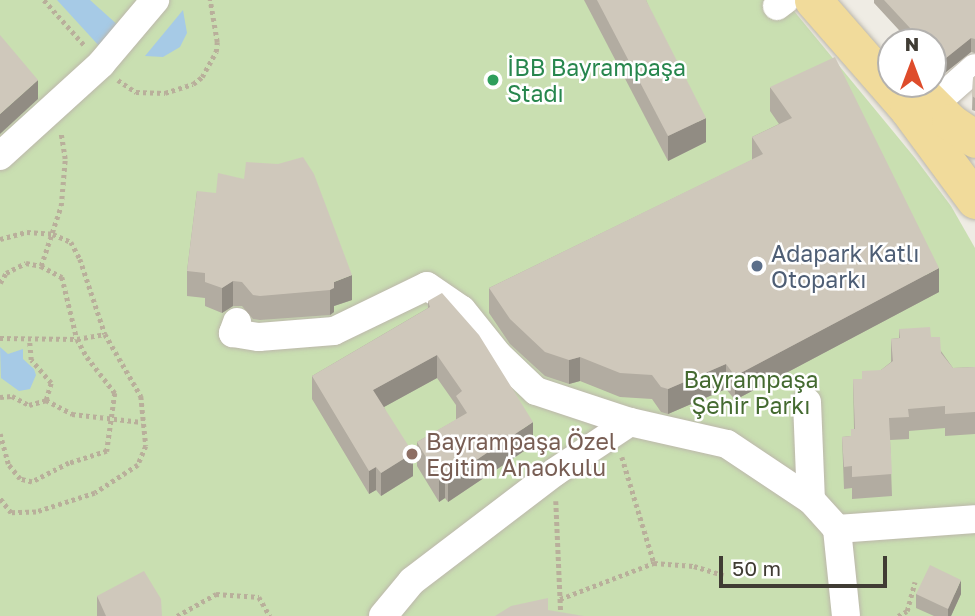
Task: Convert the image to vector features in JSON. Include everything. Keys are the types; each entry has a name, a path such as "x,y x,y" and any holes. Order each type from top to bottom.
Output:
{"main road":[{"path":"813,0 908,109 975,200"},
{"path":"839,0 877,45"},
{"path":"926,98 975,139"}],"street":[{"path":"0,156 55,109 101,64 155,0"},
{"path":"947,82 975,68"},
{"path":"237,322 233,333 259,337 334,331 427,285 462,310 498,355 536,391 622,427 727,444 811,500 837,529 846,616"},
{"path":"807,402 811,500"},
{"path":"383,616 412,581 555,472 622,427"},
{"path":"837,529 975,519"}],"path":[{"path":"44,0 101,64 136,92 165,93 193,84 202,77 216,52 218,31 210,0"},
{"path":"41,266 61,206 65,159 55,109"},
{"path":"0,239 27,232 53,234 71,242 80,259 105,334 141,396 146,446 138,465 95,493 36,512 11,513 0,499"},
{"path":"0,283 6,273 26,263 41,266 62,277 77,339 87,357 115,393 107,451 69,463 32,482 20,479 8,464 0,434"},
{"path":"0,338 77,339 105,334"},
{"path":"29,340 31,360 51,383 46,400"},
{"path":"0,397 12,396 29,405 46,400 72,414 142,422"},
{"path":"622,427 654,562"},
{"path":"555,472 561,616"},
{"path":"560,599 654,562 694,565 724,575"},
{"path":"898,616 907,611 915,582"},
{"path":"177,616 216,594 259,597 270,616"}],"green space":[{"name":"Bayrampaşa Şehir Parkı","path":"0,0 785,0 915,158 951,206 975,248 975,616 0,616"}],"water":[{"path":"57,0 90,0 120,27 100,47"},
{"path":"183,10 187,33 180,47 163,57 145,56"},
{"path":"0,347 8,354 23,349 23,359 34,369 36,375 30,389 19,391 1,378"}],"building":[{"path":"597,0 646,0 706,118 668,136"},
{"path":"884,0 975,0 975,39 971,38 947,57 947,28 910,28"},
{"path":"0,35 38,80 0,114"},
{"name":"Adapark Katlı Otoparkı","path":"835,57 939,268 735,376 726,364 668,389 661,387 652,375 620,373 580,357 569,360 545,352 510,319 489,288 763,154 752,137 792,118 770,87"},
{"path":"975,76 975,98 972,96"},
{"path":"303,157 314,174 352,275 334,282 334,288 330,290 260,296 253,295 242,282 233,281 222,288 205,282 205,273 187,271 197,191 216,193 218,173 244,179 246,162 278,164"},
{"path":"442,293 479,335 533,422 448,479 445,475 439,479 417,442 467,413 456,396 462,391 437,355 373,390 413,453 381,473 376,467 369,471 312,376 430,307 428,301"},
{"path":"930,327 931,337 940,337 941,353 953,368 975,367 975,412 945,414 945,406 908,409 909,417 889,418 892,474 852,477 852,466 844,467 842,437 851,436 851,429 855,429 853,379 862,379 862,371 881,370 893,361 891,339 900,338 899,329"},
{"path":"930,565 961,580 948,609 916,594"},
{"path":"144,571 161,599 162,616 106,616 97,596"},
{"path":"548,598 548,610 584,616 495,616 511,606"}],"place":[{"name":"İBB Bayrampaşa Stadı","path":"493,80"},
{"name":"Adapark Katlı Otoparkı","path":"757,266"},
{"name":"Bayrampaşa Özel Eğitim Anaokulu","path":"412,454"}]}
